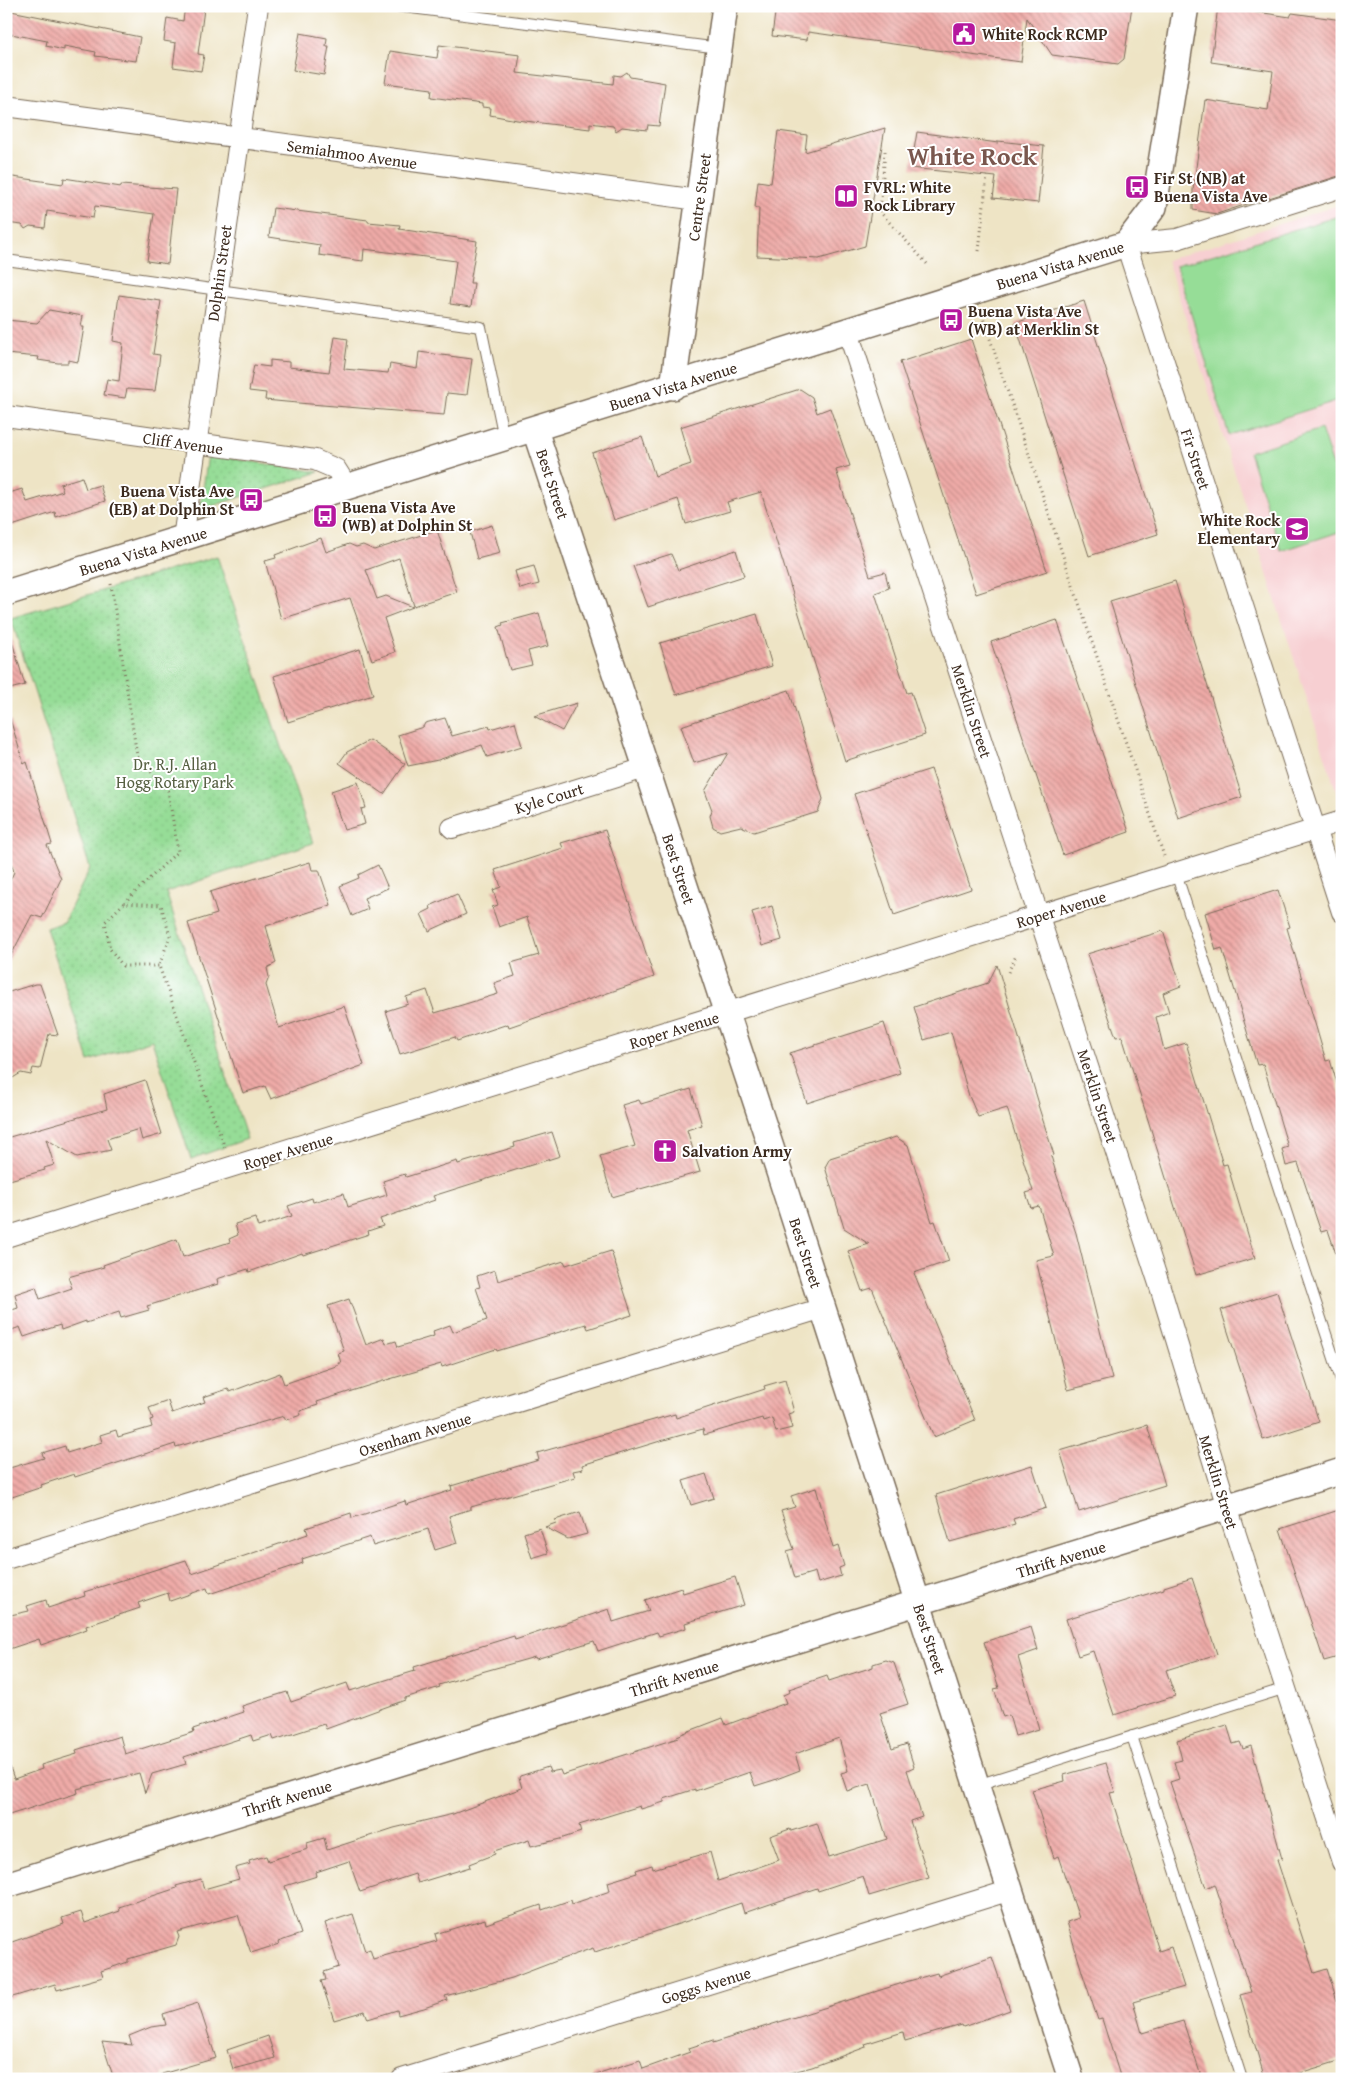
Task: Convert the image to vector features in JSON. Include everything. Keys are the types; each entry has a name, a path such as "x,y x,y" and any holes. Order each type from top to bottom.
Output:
{"street":[{"name":"Dolphin Street","path":"183,539 258,6"},
{"name":"Centre Street","path":"673,387 725,6"},
{"path":"1126,244 1154,207 1186,6"},
{"name":"Semiahmoo Avenue","path":"6,106 698,200"},
{"name":"Buena Vista Avenue","path":"6,593 673,387 1126,244 1177,238 1342,188"},
{"name":"Fir Street","path":"1126,244 1342,912"},
{"name":"Merklin Street","path":"848,332 1161,1290 1227,1507 1342,1862"},
{"name":"Cliff Avenue","path":"6,416 196,445 315,460 336,469 348,488"},
{"name":"Best Street","path":"535,430 823,1308 1071,2079"},
{"name":"Kyle Court","path":"452,828 645,768"},
{"name":"Roper Avenue","path":"6,1237 1342,821"},
{"name":"Oxenham Avenue","path":"6,1559 823,1308"},
{"name":"Thrift Avenue","path":"6,1885 1342,1471"},
{"name":"Goggs Avenue","path":"402,2079 1010,1890"}],"lane":[{"path":"396,6 720,48"},
{"path":"6,260 481,327 504,439"},
{"path":"1176,873 1342,1383"},
{"path":"977,1785 1286,1688"},
{"path":"1132,1736 1242,2079"}],"path":[{"path":"885,151 880,212 929,266"},
{"path":"979,250 987,176"},
{"path":"982,315 1164,856"},
{"path":"112,584 137,756 168,791 178,851 105,922 110,949 123,966 159,966"},
{"path":"124,903 161,905 170,936 159,966 225,1148"},
{"path":"1008,972 1016,956"}],"shaded area":[{"name":"White Rock Elementary","path":"1342,204 1342,799 1339,800 1167,260"}],"green space":[{"path":"1342,215 1342,399 1229,435 1176,266"},
{"path":"1321,429 1342,493 1342,531 1281,551 1249,452"},
{"path":"208,455 319,472 200,510"},
{"name":"Dr. R.J. Allan Hogg Rotary Park","path":"217,556 313,843 166,892 247,1139 191,1159 152,1040 89,1061 46,928 64,922 90,868 11,618"}],"building":[{"path":"185,6 204,9 198,54 204,55 201,71 173,67 176,43 164,41 167,18 183,21"},
{"path":"776,6 1132,6 1124,59 1118,64 1052,55 1027,18 1021,62 808,32 807,40 772,36"},
{"path":"1218,6 1290,17 1292,13 1342,20 1342,175 1269,198 1253,195 1253,202 1217,214 1193,210 1193,190 1205,100 1268,110 1273,71 1211,62"},
{"path":"6,10 140,37 136,61 95,56 96,52 64,46 64,50 46,46 47,41 6,33"},
{"path":"300,33 327,38 326,46 329,46 324,75 293,70"},
{"path":"439,45 520,55 517,73 613,84 614,75 621,76 627,72 630,77 665,83 659,126 648,125 647,130 622,127 616,131 613,126 590,123 590,129 517,120 490,115 491,108 482,107 482,104 431,97 432,89 385,83 390,51 437,58"},
{"path":"885,128 865,246 819,259 757,256 759,208 755,208 758,181 771,183 778,131 807,135 805,152"},
{"path":"917,132 998,143 998,141 1044,146 1038,203 993,198 996,177 911,168"},
{"path":"6,176 63,184 64,178 121,187 121,185 176,189 168,264 147,261 154,214 95,206 93,218 47,211 45,228 30,226 25,229 22,225 6,223"},
{"path":"273,208 400,225 399,229 477,241 470,283 474,283 471,307 450,304 456,261 364,249 363,261 319,255 320,245 269,237"},
{"path":"119,295 161,301 153,354 160,355 155,391 127,389 125,398 104,395 107,379 119,381 123,343 113,341"},
{"path":"1084,301 1158,534 1089,556 1015,323"},
{"path":"49,310 83,316 81,327 84,327 78,362 68,360 68,363 58,363 38,360 39,357 6,354 6,320 37,323"},
{"path":"335,337 348,339 344,369 388,373 390,364 417,369 419,352 472,359 467,395 447,393 444,415 265,400 266,393 249,391 254,365 270,367 270,360 289,362 289,367 329,372"},
{"path":"971,339 1047,571 976,594 900,362"},
{"path":"800,389 812,397 817,413 830,408 850,466 836,470 870,576 885,572 889,588 875,593 907,693 911,692 925,735 845,761 761,492 727,502 730,511 686,524 678,499 614,520 592,453 642,437 655,476 691,464 680,427"},
{"path":"82,477 86,489 100,485 105,501 56,517 55,512 6,528 6,494 22,489 27,502 63,491 60,484"},
{"path":"492,525 500,553 477,559 470,532"},
{"path":"437,530 457,592 414,606 399,558 366,570 377,599 386,596 413,607 384,618 395,652 372,660 350,598 281,619 265,561 276,558 275,555 321,538 326,552 349,544 356,547 363,545 374,550"},
{"path":"736,550 744,576 648,607 633,566 671,554 678,570"},
{"path":"534,566 539,584 520,589 515,571"},
{"path":"1175,581 1242,797 1178,818 1110,601"},
{"path":"539,613 548,646 528,651 532,665 510,670 498,627 503,625 502,623"},
{"path":"757,614 772,666 676,695 660,643"},
{"path":"1057,620 1129,832 1063,855 991,642"},
{"path":"10,635 25,685 6,690 6,636"},
{"path":"360,649 373,695 288,722 274,676"},
{"path":"789,690 823,799 818,812 754,832 741,826 720,831 713,827 710,816 712,810 705,791 728,753 694,763 681,726"},
{"path":"577,703 562,731 534,716"},
{"path":"445,718 452,736 489,726 490,729 515,722 522,746 487,757 482,745 438,760 408,766 398,735 423,727 425,723"},
{"path":"6,719 10,719 24,764 27,762 52,844 47,845 61,879 42,918 32,915 6,965 6,889 14,872 6,847"},
{"path":"370,740 405,764 384,794 339,763 347,752"},
{"path":"931,769 971,889 894,915 854,794"},
{"path":"358,782 366,808 361,809 365,824 344,830 331,791"},
{"path":"605,830 654,977 509,1027 508,1024 457,1041 455,1037 400,1054 386,1011 408,1004 406,997 427,990 435,1013 498,994 494,983 515,976 511,963 539,955 527,917 499,927 492,907 498,905 493,890 501,887 495,870 563,848 561,843"},
{"path":"310,862 312,870 319,870 331,905 266,926 276,963 267,968 269,977 266,985 279,1028 344,1006 364,1065 271,1099 265,1086 243,1093 188,923 217,914 210,892"},
{"path":"378,865 388,888 364,898 368,909 352,916 340,886 359,878 358,875"},
{"path":"1278,890 1290,927 1287,928 1326,1061 1330,1060 1342,1100 1342,1262 1339,1263 1328,1230 1321,1232 1298,1163 1286,1166 1282,1149 1288,1147 1263,1064 1257,1065 1222,948 1216,950 1205,913"},
{"path":"457,894 466,914 429,931 421,914 431,909 430,906"},
{"path":"772,906 782,940 762,946 752,912"},
{"path":"1163,931 1181,986 1163,993 1169,1012 1156,1017 1164,1050 1186,1043 1223,1165 1227,1164 1255,1258 1196,1275 1122,1036 1116,1037 1087,954"},
{"path":"997,965 1054,1155 1051,1156 1056,1173 1076,1233 1112,1379 1068,1390 1036,1260 1054,1256 1039,1206 1031,1208 1026,1193 1033,1191 1007,1108 978,1117 969,1096 951,1032 924,1040 914,1007 988,983"},
{"path":"40,984 58,1035 49,1034 40,1069 33,1068 31,1075 21,1073 6,1082 6,993"},
{"path":"884,1023 900,1073 807,1103 790,1053"},
{"path":"145,1080 162,1134 142,1140 139,1129 107,1139 111,1150 77,1157 46,1139 54,1165 44,1168 45,1170 6,1181 6,1138 107,1109 104,1094"},
{"name":"Salvation Army","path":"691,1089 702,1125 687,1130 700,1172 612,1197 600,1156 635,1146 622,1105 639,1100 641,1104"},
{"path":"552,1132 560,1156 433,1196 435,1200 380,1219 383,1226 368,1231 369,1234 303,1255 302,1253 249,1272 248,1269 217,1279 218,1284 147,1306 149,1310 121,1318 119,1312 61,1330 60,1325 24,1337 20,1327 6,1332 6,1312 18,1308 15,1294 36,1287 40,1299 72,1288 68,1277 104,1267 103,1265 177,1239 183,1257 230,1242 229,1239 238,1235 235,1224 255,1218 258,1227 292,1216 288,1206 312,1198 313,1202 344,1193 348,1207 387,1195 383,1181 405,1174 406,1177 457,1161 458,1164 515,1147 514,1143"},
{"path":"896,1137 908,1145 932,1222 935,1221 949,1261 914,1273 975,1420 934,1437 872,1288 862,1291 848,1251 869,1244 844,1228 825,1167 830,1158"},
{"path":"611,1251 632,1315 588,1329 586,1324 497,1351 496,1349 442,1367 441,1364 383,1381 317,1402 318,1405 300,1411 301,1415 286,1420 284,1416 176,1447 175,1444 75,1477 74,1474 6,1499 6,1469 44,1458 42,1453 65,1446 67,1453 102,1442 100,1435 116,1430 118,1437 152,1427 150,1420 153,1419 149,1408 168,1401 172,1413 205,1402 203,1397 228,1389 230,1392 280,1373 284,1384 339,1365 338,1363 341,1363 338,1353 344,1351 328,1306 349,1299 366,1345 384,1338 386,1344 396,1341 398,1347 434,1336 433,1331 450,1325 453,1332 487,1320 476,1288 480,1287 477,1276 495,1270 498,1281 564,1261 566,1265"},
{"path":"1277,1292 1319,1422 1263,1440 1221,1310"},
{"path":"785,1380 794,1412 788,1414 792,1428 776,1432 772,1418 763,1421 762,1418 704,1435 703,1429 582,1465 583,1469 573,1471 575,1477 471,1507 471,1509 449,1516 457,1543 435,1550 428,1529 373,1546 370,1537 302,1559 303,1563 209,1594 207,1588 170,1601 168,1593 138,1603 140,1608 86,1626 87,1629 41,1645 39,1639 6,1650 6,1616 29,1611 27,1606 46,1600 48,1608 85,1596 84,1592 186,1560 192,1574 308,1534 306,1528 351,1513 352,1518 405,1501 406,1505 452,1490 451,1486 539,1460 537,1453 675,1414 676,1418 765,1389 764,1386"},
{"path":"1147,1425 1165,1485 1079,1512 1060,1451"},
{"path":"1032,1465 1046,1508 1013,1519 1015,1524 950,1542 936,1495"},
{"path":"706,1474 714,1498 691,1505 683,1481"},
{"path":"816,1488 833,1548 838,1546 844,1566 839,1568 841,1576 818,1583 815,1572 795,1578 787,1551 794,1549 781,1511 795,1507 791,1496"},
{"path":"1342,1509 1342,1656 1324,1661 1280,1529"},
{"path":"580,1512 587,1534 568,1539 545,1527 556,1523 555,1520"},
{"path":"540,1528 548,1553 532,1558 524,1533"},
{"path":"735,1577 744,1605 685,1623 686,1628 659,1636 657,1632 598,1651 594,1641 536,1659 535,1657 439,1685 440,1687 405,1698 405,1700 326,1729 324,1724 274,1740 272,1735 253,1741 251,1735 184,1757 186,1764 152,1774 145,1793 139,1773 77,1789 78,1793 6,1816 6,1768 10,1767 14,1779 42,1769 41,1765 77,1754 76,1750 120,1736 125,1754 194,1732 193,1729 244,1712 242,1706 287,1692 291,1702 347,1683 350,1691 415,1671 414,1667 514,1636 515,1640 609,1609 613,1622 649,1611 645,1600 681,1588 683,1593"},
{"path":"1192,1578 1217,1654 1166,1670 1175,1696 1114,1715 1093,1651 1078,1656 1066,1619 1164,1589 1164,1587"},
{"path":"1031,1627 1038,1650 1018,1657 1039,1729 1015,1736 1009,1715 1003,1717 994,1689 999,1688 984,1642"},
{"path":"886,1660 894,1663 908,1704 880,1713 892,1749 907,1744 914,1767 907,1770 922,1817 910,1821 929,1878 869,1896 863,1876 818,1891 817,1888 744,1913 741,1903 595,1952 593,1948 512,1978 445,1996 447,2000 424,2008 398,2015 397,2010 368,2019 365,2011 334,2020 321,1981 326,1980 324,1972 339,1967 325,1923 353,1914 365,1951 370,1949 373,1959 437,1941 435,1934 485,1919 486,1924 541,1905 542,1910 571,1900 572,1904 610,1891 608,1882 637,1873 636,1870 652,1865 653,1869 710,1852 718,1881 779,1860 770,1836 790,1829 791,1831 817,1823 829,1857 887,1839 870,1784 847,1791 841,1773 848,1771 839,1738 795,1754 800,1770 774,1780 755,1786 750,1772 695,1791 695,1789 664,1799 664,1802 641,1809 640,1806 579,1825 581,1832 560,1839 531,1846 529,1840 494,1851 495,1854 469,1864 470,1867 418,1883 415,1874 360,1892 349,1861 316,1872 317,1876 285,1886 301,1934 278,1942 279,1944 251,1953 238,1915 177,1932 179,1937 176,1945 128,1959 128,1962 101,1971 103,1977 57,1990 55,1984 6,1999 6,1944 64,1924 62,1918 81,1912 85,1923 120,1911 119,1907 177,1888 176,1886 201,1879 204,1889 239,1879 235,1868 250,1864 249,1861 266,1856 268,1861 308,1849 307,1843 324,1838 327,1850 394,1828 453,1814 522,1788 520,1776 548,1767 550,1772 560,1770 562,1775 678,1738 677,1736 723,1718 726,1725 786,1703 783,1695 790,1692 789,1689 827,1676 829,1681 873,1667 873,1664"},
{"path":"1227,1725 1233,1744 1240,1742 1243,1749 1251,1746 1282,1859 1277,1860 1314,1973 1327,1969 1342,2017 1342,2060 1280,2079 1265,2079 1240,1995 1251,1992 1215,1884 1206,1888 1170,1782 1179,1779 1174,1762 1182,1760 1177,1740"},
{"path":"1106,1763 1115,1792 1110,1793 1159,1951 1171,1947 1184,1987 1133,2002 1142,2033 1183,2021 1202,2079 1121,2079 1102,2019 1098,2020 1083,1975 1067,1922 1079,1918 1058,1856 1054,1858 1032,1790 1065,1781 1064,1775"},
{"path":"992,1957 1010,2010 963,2027 962,2025 905,2041 903,2032 865,2044 866,2047 812,2067 766,2079 593,2079 593,2075 640,2060 643,2069 690,2052 689,2048 713,2040 713,2043 909,1981 937,1973 938,1976"},
{"path":"198,2003 216,2058 162,2074 164,2079 114,2079 102,2042 132,2045 129,2036 151,2027 166,2025 163,2014"},
{"path":"268,2036 275,2058 233,2069 227,2050"}],"place":[{"name":"White Rock RCMP","path":"964,34"},
{"name":"Fir St (NB) at Buena Vista Ave","path":"1137,187"},
{"name":"FVRL: White Rock Library","path":"846,196"},
{"name":"Buena Vista Ave (WB) at Merklin St","path":"951,320"},
{"name":"Buena Vista Ave (EB) at Dolphin St","path":"251,500"},
{"name":"Buena Vista Ave (WB) at Dolphin St","path":"325,516"},
{"name":"White Rock Elementary","path":"1297,529"},
{"name":"Salvation Army","path":"665,1151"}],"district":[{"name":"White Rock","path":"972,155"}]}
